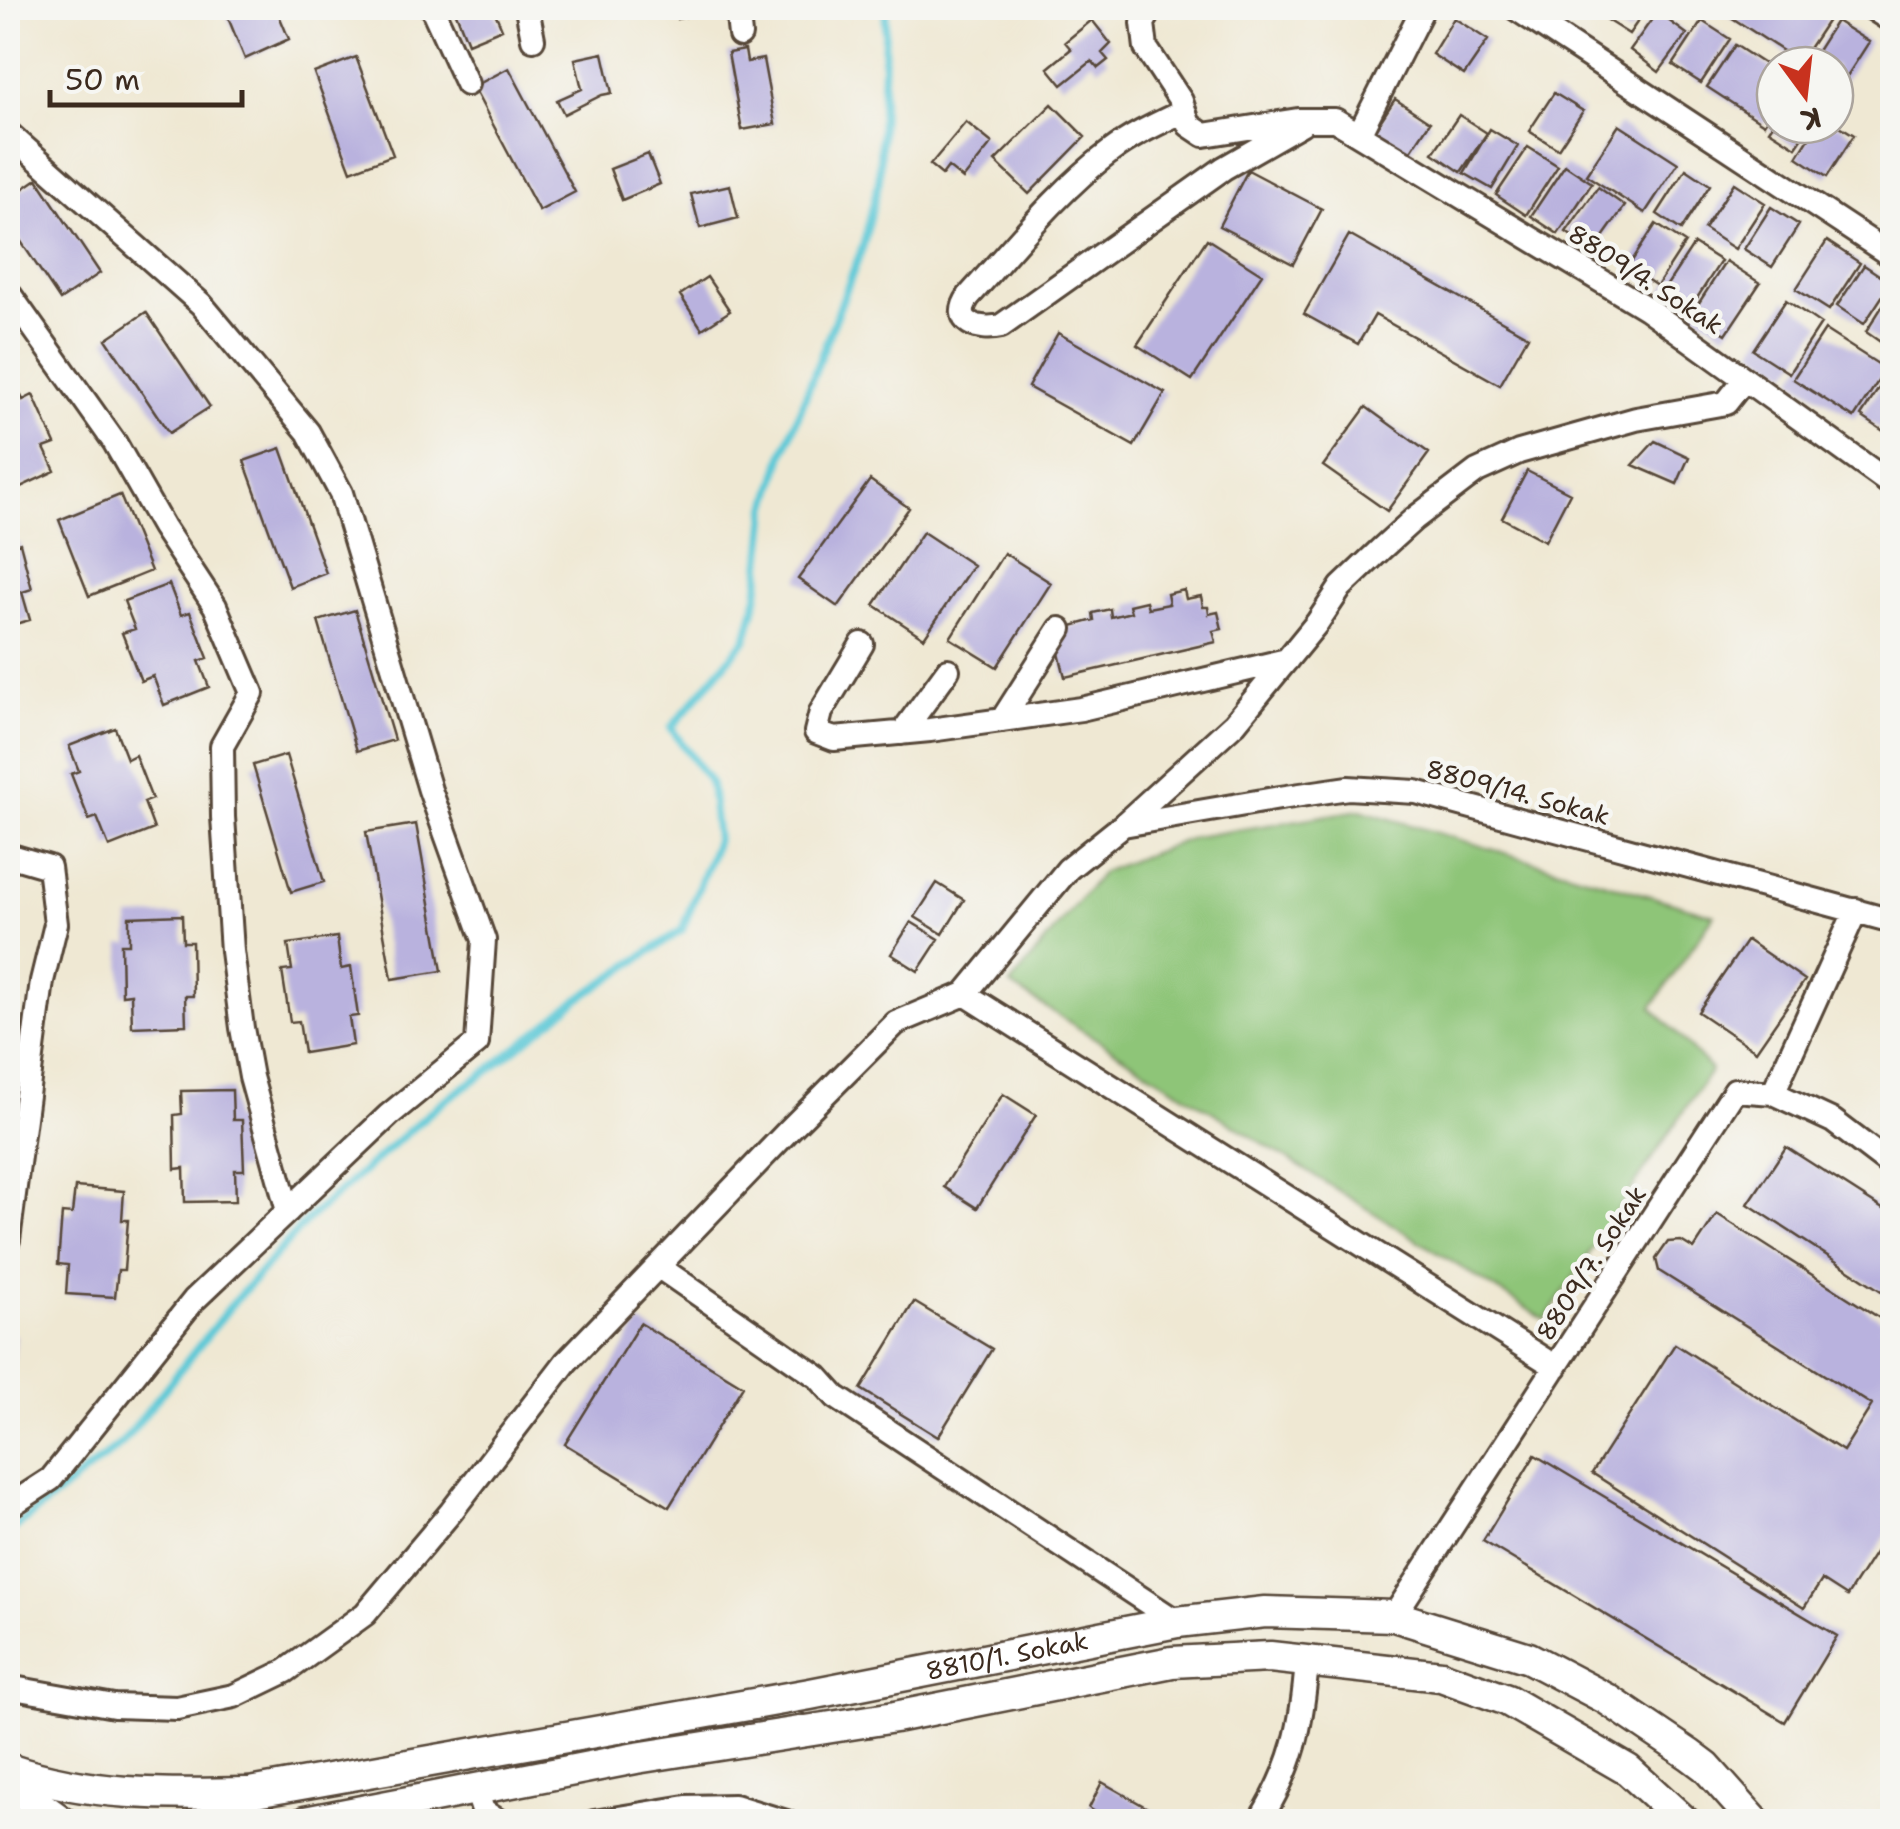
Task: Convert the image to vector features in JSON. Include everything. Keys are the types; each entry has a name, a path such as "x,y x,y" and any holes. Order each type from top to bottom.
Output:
{"street":[{"path":"432,8 467,84"},
{"path":"527,8 533,39"},
{"path":"737,8 740,35"},
{"path":"1152,8 1144,24 1146,48 1167,77 1190,125 1204,135 1308,120"},
{"path":"1359,134 1423,8"},
{"path":"1515,8 1892,256"},
{"path":"1872,8 1892,20"},
{"path":"1184,111 1109,152 1068,190 969,296 962,306 967,320 981,328 1001,326 1224,168 1308,120"},
{"name":"8809/4. Sokak","path":"1308,120 1334,120 1646,308 1892,485"},
{"path":"8,133 201,304 308,432 341,494 430,790 484,940 477,1043 389,1115 194,1300 51,1478 8,1507"},
{"path":"8,292 115,443 215,606 252,693 222,746 232,952 251,1077 288,1211"},
{"path":"8,1687 114,1706 177,1708 234,1696 286,1671 365,1614 451,1512 566,1362 896,1023 965,994 1068,869 1123,825 1235,723 1317,624 1342,587 1414,519 1477,472 1519,452 1636,419 1726,403 1745,379"},
{"path":"1002,720 1060,629"},
{"path":"862,644 820,712 816,732 834,740 1081,709 1287,660"},
{"path":"902,733 948,670"},
{"name":"8809/14. Sokak","path":"1123,825 1348,788 1416,792 1892,921"},
{"path":"8,856 49,867 56,924 42,980 8,1240"},
{"path":"1856,910 1773,1093 1833,1122 1892,1166"},
{"path":"965,994 1556,1367"},
{"name":"8809/7. Sokak","path":"1394,1616 1735,1090 1773,1093"},
{"path":"659,1267 818,1378 836,1396 1177,1622"},
{"name":"8810/1. Sokak","path":"211,1822 250,1793 810,1694 1177,1622 1266,1612 1394,1616 1530,1658 1607,1699 1706,1767 1755,1822"},
{"name":"8810/1. Sokak","path":"305,1822 1172,1662 1270,1657 1441,1676 1507,1700 1628,1770 1684,1822"},
{"path":"1259,1822 1294,1753 1307,1661"},
{"path":"8,1769 41,1780 116,1793 250,1793"},
{"path":"8,1783 62,1822"},
{"path":"476,1790 483,1811 500,1822"},
{"path":"594,1822 686,1807 734,1806 786,1822"}],"green space":[{"path":"1360,810 1714,915 1652,1007 1711,1070 1545,1320 1010,985 1102,872 1194,837"}],"building":[{"path":"224,8 276,8 289,39 245,59"},
{"path":"454,8 493,8 502,29 468,43"},
{"path":"675,8 706,8 707,12 677,19"},
{"path":"1584,8 1606,8 1599,18"},
{"path":"1613,8 1647,8 1629,34 1605,19"},
{"path":"1717,8 1809,8 1828,20 1811,45 1774,45"},
{"path":"1657,12 1687,34 1659,72 1630,50"},
{"path":"1454,18 1488,40 1464,75 1432,54"},
{"path":"1092,20 1111,44 1102,53 1108,60 1098,68 1092,61 1062,85 1048,68 1071,49 1065,42"},
{"path":"1702,21 1730,39 1701,83 1673,65"},
{"path":"1836,21 1869,42 1855,64 1855,45 1821,45"},
{"path":"1735,45 1755,58 1755,118 1707,87"},
{"path":"745,50 747,62 763,59 775,124 742,130 728,53"},
{"path":"603,53 612,93 564,114 557,100 582,89 575,59"},
{"path":"356,57 393,155 351,171 314,73"},
{"path":"509,68 575,192 539,211 473,87"},
{"path":"1554,93 1583,111 1558,149 1529,131"},
{"path":"1395,99 1430,122 1407,157 1372,134"},
{"path":"1052,104 1085,137 1029,194 995,161"},
{"path":"1459,115 1487,133 1461,172 1433,153"},
{"path":"966,122 992,143 963,179 948,167 942,175 930,165"},
{"path":"1619,125 1678,163 1645,213 1586,175"},
{"path":"1490,129 1518,146 1492,189 1464,173"},
{"path":"1804,145 1848,145 1827,177 1797,157"},
{"path":"1528,147 1558,166 1526,215 1496,195"},
{"path":"648,154 660,184 622,200 610,169"},
{"path":"1565,165 1592,183 1558,234 1531,216"},
{"path":"1686,169 1710,185 1681,230 1657,214"},
{"path":"1248,170 1322,209 1293,264 1219,226"},
{"path":"37,179 100,273 60,300 8,222 8,199"},
{"path":"1734,183 1765,203 1735,249 1704,229"},
{"path":"730,185 738,218 700,228 691,194"},
{"path":"1598,187 1625,206 1593,251 1566,232"},
{"path":"1771,207 1799,225 1772,267 1744,249"},
{"path":"1656,224 1685,243 1657,286 1628,267"},
{"path":"1349,235 1528,336 1500,385 1375,315 1358,344 1304,314"},
{"path":"1207,239 1262,274 1192,380 1137,345"},
{"path":"1827,241 1860,263 1829,310 1796,289"},
{"path":"1694,244 1721,261 1688,312 1661,294"},
{"path":"1726,261 1760,283 1726,334 1693,312"},
{"path":"1864,265 1891,283 1864,324 1837,306"},
{"path":"707,277 730,311 702,329 680,295"},
{"path":"1892,291 1892,350 1866,332"},
{"path":"1786,300 1821,324 1789,373 1753,350"},
{"path":"146,312 210,407 169,433 106,339"},
{"path":"1825,330 1886,369 1854,418 1793,379"},
{"path":"1058,333 1165,393 1134,446 1028,387"},
{"path":"8,367 23,400 33,395 55,444 44,448 55,471 12,491 8,480"},
{"path":"1892,368 1892,433 1891,436 1861,416"},
{"path":"1366,407 1429,453 1387,511 1323,466"},
{"path":"1655,441 1689,457 1677,484 1633,465"},
{"path":"281,448 326,573 290,587 244,461"},
{"path":"1527,471 1570,493 1545,541 1502,518"},
{"path":"870,480 909,508 838,607 798,579"},
{"path":"120,495 151,571 89,596 59,520"},
{"path":"923,532 973,565 924,638 874,605"},
{"path":"20,543 32,589 22,592 30,620 8,626 8,547"},
{"path":"1004,553 1051,583 997,667 950,638"},
{"path":"169,584 181,615 190,612 208,658 199,661 209,687 164,705 153,676 141,681 122,633 135,629 124,601"},
{"path":"1184,590 1186,599 1201,596 1209,614 1218,612 1222,629 1213,631 1216,642 1065,677 1056,641 1064,628 1094,620 1093,613 1110,609 1111,617 1131,612 1129,605 1146,601 1148,608 1169,604 1167,594"},
{"path":"355,610 394,740 357,751 318,621"},
{"path":"115,728 127,759 135,755 152,799 144,802 154,829 109,847 97,817 89,820 71,774 79,771 69,746"},
{"path":"286,755 324,882 291,892 253,765"},
{"path":"416,824 442,971 392,979 366,832"},
{"path":"937,883 964,900 943,934 915,917"},
{"path":"182,915 183,942 192,942 193,996 185,996 186,1025 132,1027 131,994 122,995 121,944 129,944 129,917"},
{"path":"911,922 939,939 918,971 891,954"},
{"path":"337,937 341,969 351,967 358,1016 349,1017 353,1045 304,1053 299,1021 290,1022 282,971 292,970 288,944"},
{"path":"1747,940 1805,980 1756,1051 1698,1012"},
{"path":"232,1090 233,1120 242,1120 244,1170 235,1170 236,1201 185,1202 184,1168 175,1169 174,1115 182,1114 181,1091"},
{"path":"1003,1094 1036,1115 977,1208 944,1187"},
{"path":"1786,1147 1892,1215 1892,1298 1748,1204"},
{"path":"75,1187 124,1191 122,1220 128,1220 124,1270 118,1270 115,1297 66,1294 68,1265 58,1264 62,1213 72,1214"},
{"path":"1717,1214 1892,1326 1892,1526 1847,1596 1822,1580 1804,1608 1592,1473 1675,1344 1843,1451 1872,1405 1659,1271 1656,1259 1668,1242 1681,1241 1694,1249"},
{"path":"914,1302 992,1349 938,1437 861,1389"},
{"path":"640,1323 743,1386 669,1507 565,1444"},
{"path":"8,1334 16,1335 12,1385 8,1384"},
{"path":"1535,1455 1837,1636 1785,1722 1483,1541"},
{"path":"1102,1782 1172,1822 1082,1822 1087,1813 1092,1816 1095,1812 1089,1808"}],"waterway":[{"path":"8,1533 122,1443 233,1303 306,1221 442,1102 576,1001 682,930 717,840 711,784 671,728 746,639 758,595 767,510 783,455 863,246 879,180 886,8"}]}
